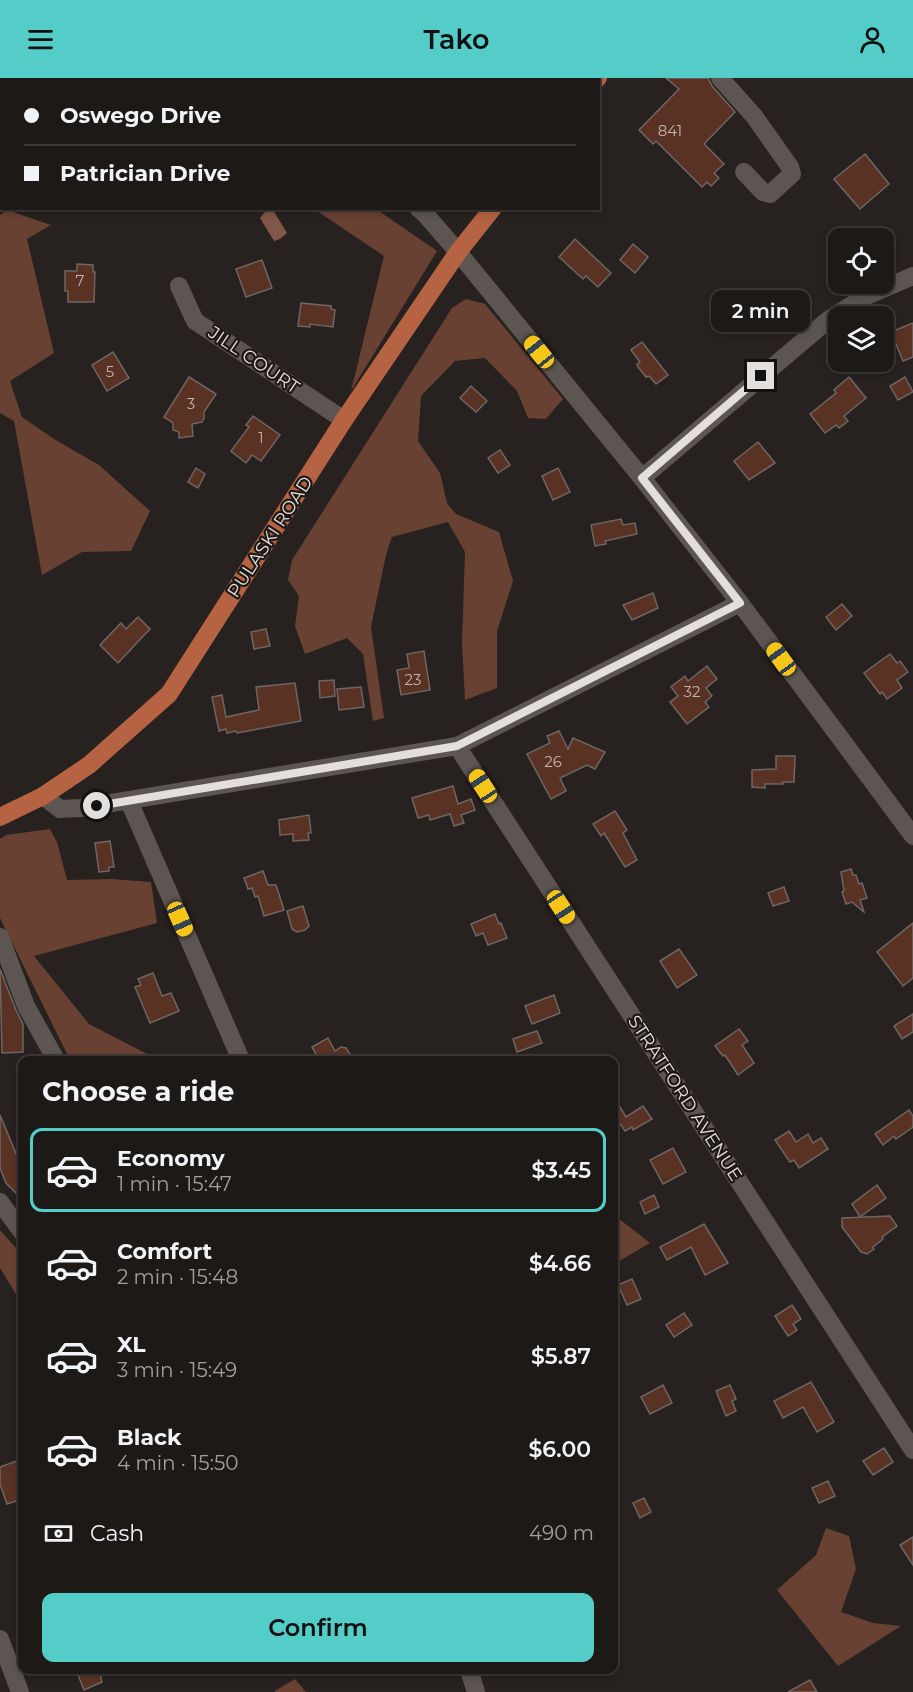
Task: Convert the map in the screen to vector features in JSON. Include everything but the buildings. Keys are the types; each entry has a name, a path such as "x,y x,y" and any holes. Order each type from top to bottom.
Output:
{"main road":[{"name":"PULASKI ROAD","path":"0,817 43,796 89,765 169,694 344,420 458,252 491,210"}],"street":[{"path":"720,78 754,116 790,167 792,174 770,194 763,192 744,172"},
{"path":"420,210 458,252 642,478 740,603 913,836"},
{"path":"642,478 828,320 864,297 913,276"},
{"name":"JILL COURT","path":"179,286 195,321 344,420"},
{"path":"43,796 60,809 129,801 457,746 740,603"},
{"name":"STRATFORD AVENUE","path":"457,746 913,1450"},
{"path":"129,801 239,1056"},
{"path":"0,937 26,1006 54,1056"},
{"path":"0,1202 18,1227"},
{"path":"0,1639 20,1692"},
{"path":"470,1674 476,1692"}],"shaded area":[{"path":"7,210 51,225 27,239 54,353 10,381 22,417 99,465 150,511 131,551 82,552 42,575 14,421 0,413 0,215"},
{"path":"273,210 287,233 274,241 260,218 265,212"},
{"path":"315,210 377,210 437,251 351,391 384,256"},
{"path":"466,299 485,304 563,399 546,419 528,418 517,391 485,358 455,361 421,396 418,441 440,473 447,503 456,514 499,532 513,581 497,631 497,688 465,700 462,643 465,552 448,522 392,537 371,627 384,718 373,721 363,654 347,638 305,654 295,626 299,596 288,580 292,560 452,308"},
{"path":"50,829 57,842 67,880 111,879 151,882 157,923 34,956 89,1024 151,1056 68,1056 0,918 0,839 6,835"},
{"path":"618,1218 650,1243 618,1262"},
{"path":"0,1230 18,1250 18,1297 0,1268"},
{"path":"826,1528 849,1536 856,1569 841,1612 873,1623 901,1626 838,1666 777,1590 816,1555"},
{"path":"295,1679 306,1692 275,1692 275,1691"}],"route":[{"path":"97,806 457,746 740,603 642,478 761,376"}]}
